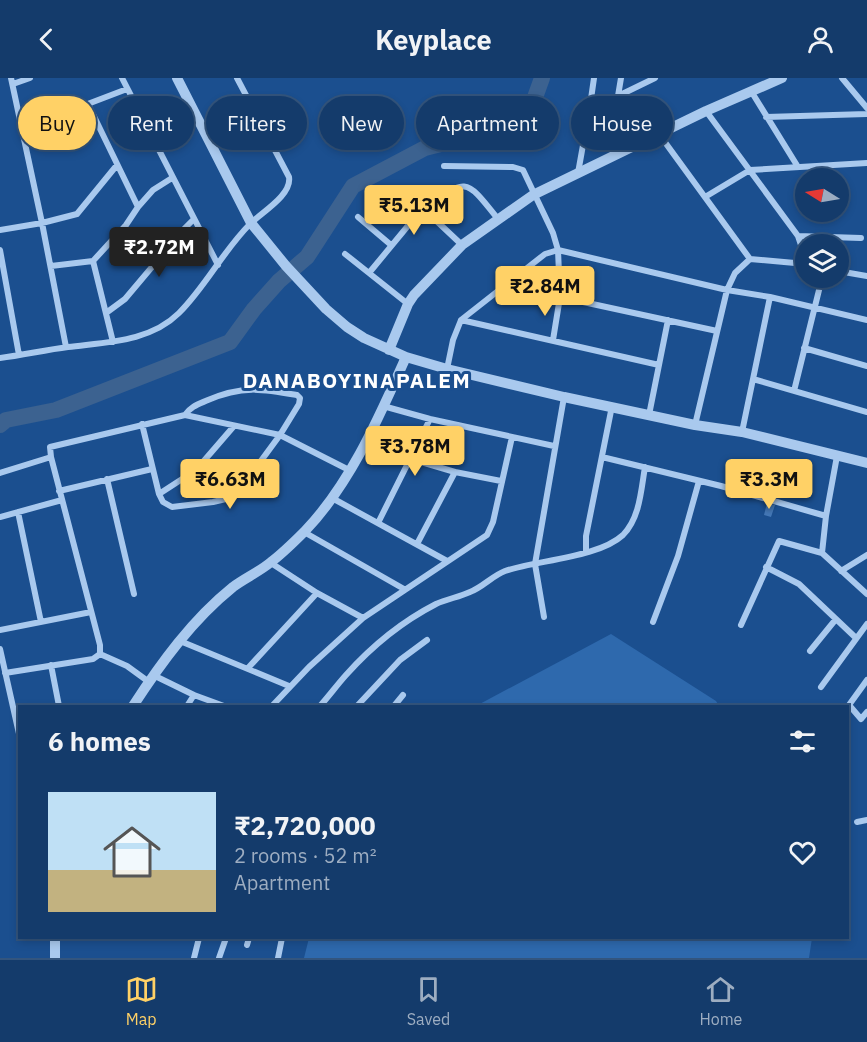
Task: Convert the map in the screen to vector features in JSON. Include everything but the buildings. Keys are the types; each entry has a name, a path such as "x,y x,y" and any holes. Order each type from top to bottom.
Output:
{"street":[{"path":"18,110 12,81 30,78"},
{"path":"122,78 218,266"},
{"path":"177,78 251,223 309,291 347,327 389,351 447,369 564,397 695,425 742,432 867,463"},
{"path":"0,358 113,342 164,326 192,299 231,245 251,223 286,192 290,182 237,78"},
{"path":"591,96 594,78"},
{"path":"618,96 621,78"},
{"path":"618,96 656,78"},
{"path":"673,127 782,78"},
{"path":"842,78 867,108"},
{"path":"96,101 127,89"},
{"path":"750,91 798,167"},
{"path":"706,111 797,234"},
{"path":"766,117 867,114"},
{"path":"96,121 138,207"},
{"path":"26,150 66,347"},
{"path":"578,172 582,150"},
{"path":"389,351 408,304 429,278 462,245 533,195 625,150"},
{"path":"671,150 750,259"},
{"path":"705,196 750,170 867,163"},
{"path":"0,230 77,214 117,165"},
{"path":"444,166 519,169 525,174 553,233 558,250 560,297 553,340"},
{"path":"51,266 93,261 126,225 153,190 172,178"},
{"path":"427,212 447,192 466,187 477,193 498,219"},
{"path":"369,273 422,210 462,245"},
{"path":"358,217 392,245"},
{"path":"106,313 125,299 195,219"},
{"path":"849,238 861,238"},
{"path":"0,250 19,355"},
{"path":"447,369 453,340 461,320 545,254 558,250 867,320"},
{"path":"345,254 408,304"},
{"path":"695,425 727,290 735,273 750,259 795,263"},
{"path":"93,261 113,342"},
{"path":"849,273 867,276"},
{"path":"794,391 819,288"},
{"path":"560,297 717,331"},
{"path":"742,432 770,297"},
{"path":"0,310 10,308"},
{"path":"461,320 660,364"},
{"path":"649,415 668,320"},
{"path":"804,348 867,366"},
{"path":"134,705 180,641 204,613 233,587 271,563 304,532 332,498 383,406 406,357"},
{"path":"753,380 867,412"},
{"path":"142,424 152,469 163,501 172,507 213,502 231,498 241,488 280,435 299,404 300,398 297,395 257,388 232,390 191,407 185,415"},
{"path":"544,617 535,564 564,397"},
{"path":"383,406 430,419 554,446"},
{"path":"586,552 586,536 612,406"},
{"path":"100,654 92,612 49,451 52,445 185,415 280,435 349,470"},
{"path":"378,523 430,419"},
{"path":"159,494 196,470 234,426"},
{"path":"273,705 289,686 363,618 482,539 490,530 512,437"},
{"path":"822,553 837,456"},
{"path":"0,473 51,457"},
{"path":"602,457 826,516"},
{"path":"411,459 455,472 501,481"},
{"path":"321,705 359,661 385,638 435,604 476,590 501,573 586,552 611,543 629,528 638,507 645,467"},
{"path":"59,490 152,469"},
{"path":"417,544 455,472"},
{"path":"107,479 134,594"},
{"path":"653,622 678,556 699,481"},
{"path":"332,498 447,561"},
{"path":"0,517 62,500"},
{"path":"18,512 40,622"},
{"path":"304,532 404,589"},
{"path":"741,625 779,541 822,553 867,594"},
{"path":"841,570 867,555"},
{"path":"271,563 363,618"},
{"path":"766,567 799,584 856,638"},
{"path":"248,668 318,593"},
{"path":"0,630 92,612"},
{"path":"810,651 836,619"},
{"path":"821,687 867,624"},
{"path":"358,705 400,660 427,640"},
{"path":"180,641 289,686"},
{"path":"0,649 18,729"},
{"path":"5,673 93,658 100,654 151,679 222,705"},
{"path":"51,665 59,705"},
{"path":"867,680 849,705 861,719 867,712"},
{"path":"188,705 194,694"},
{"path":"395,705 403,695"},
{"path":"857,822 867,820"},
{"path":"55,939 55,958"},
{"path":"194,958 199,939"},
{"path":"219,958 226,939"},
{"path":"247,945 249,939"},
{"path":"278,958 282,939"}],"shaded area":[{"path":"611,634 716,701 718,705 478,705"},
{"path":"309,939 812,939 809,958 304,958"}],"waterway":[{"path":"0,425 6,420 56,410 230,342 254,309 279,281 307,257 353,186 425,148 500,129 533,103 542,78"}],"district":[{"name":"DANABOYINAPALEM","path":"357,381"}]}
